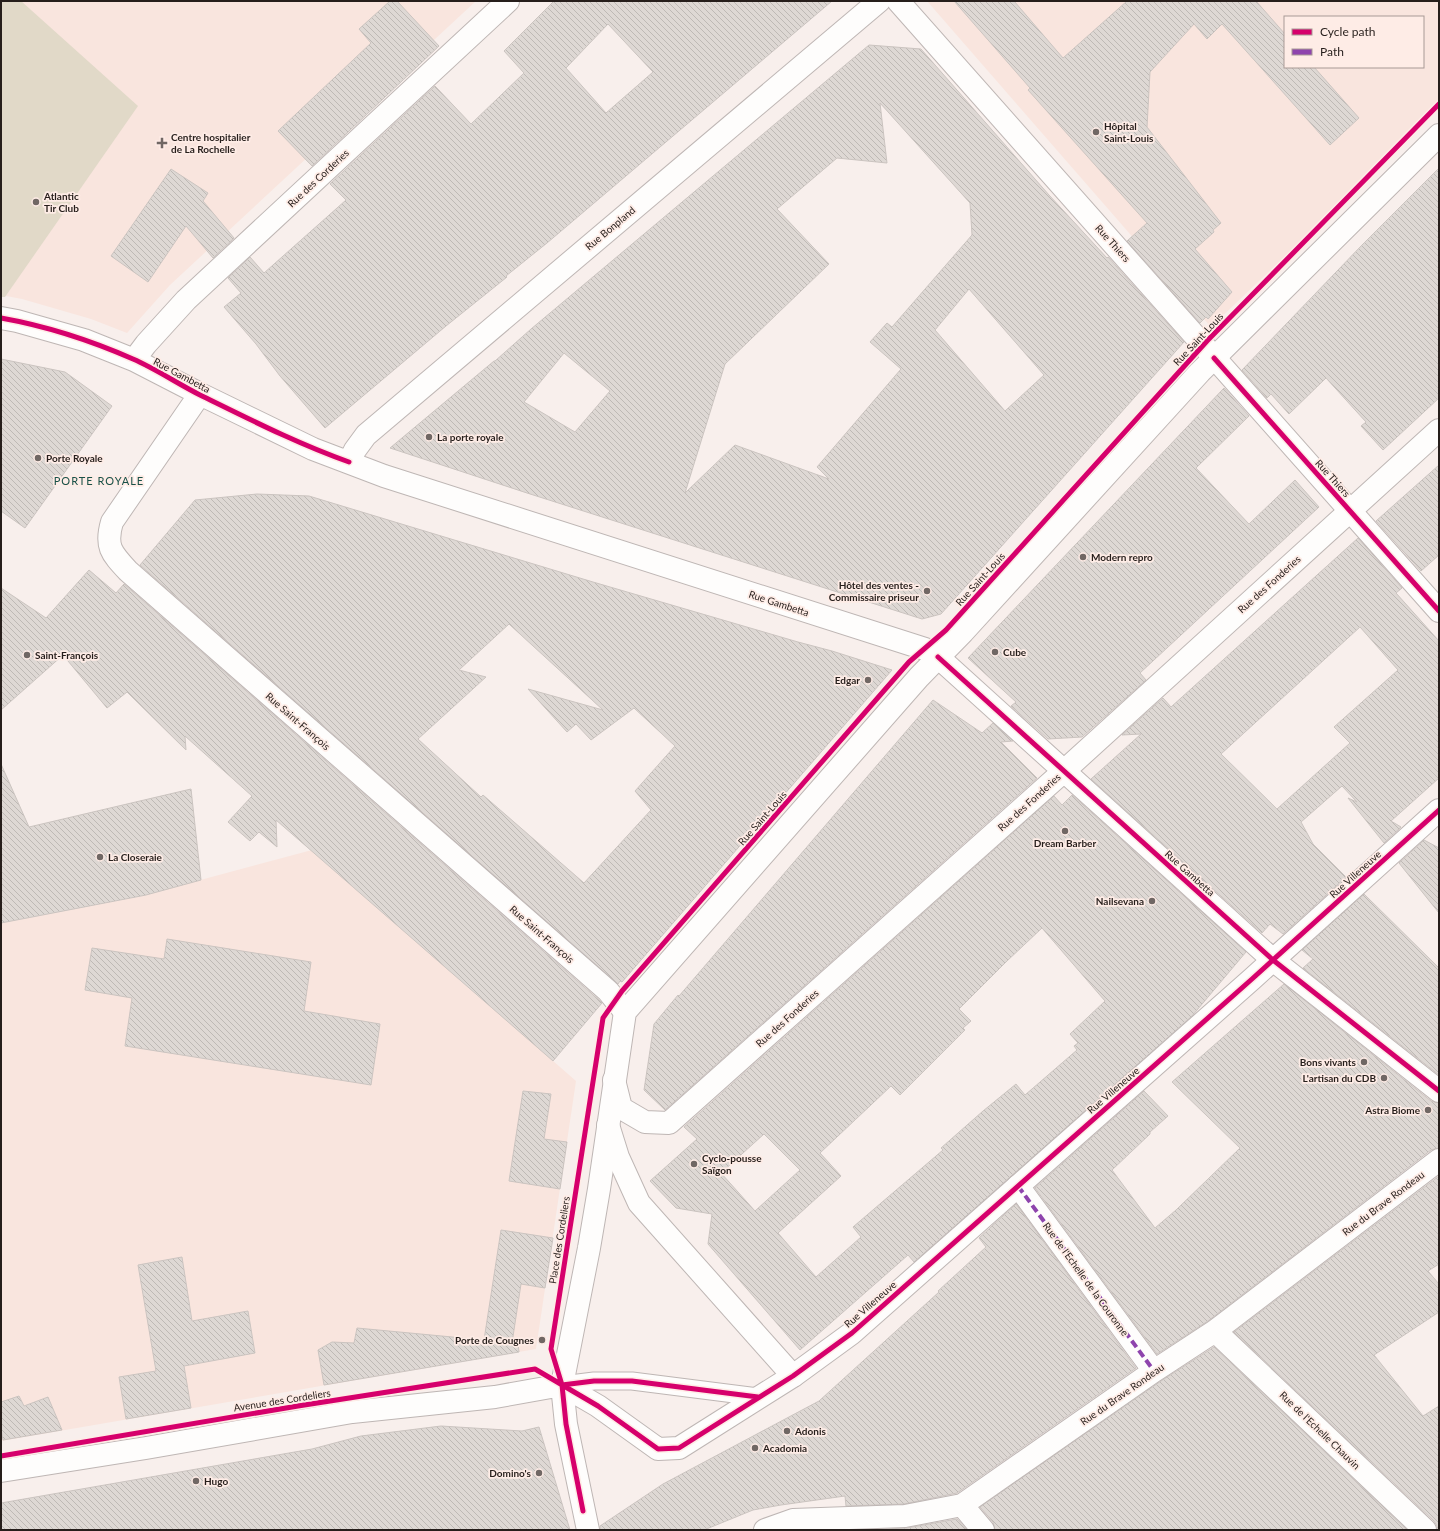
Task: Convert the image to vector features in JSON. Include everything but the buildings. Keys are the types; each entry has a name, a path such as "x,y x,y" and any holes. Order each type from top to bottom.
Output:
{"street":[{"name":"Rue des Corderies","path":"134,360 146,344 186,300 508,1"},
{"name":"Rue Bonpland","path":"349,462 355,450 366,435 879,1"},
{"name":"Rue Thiers","path":"898,1 1439,611"},
{"path":"586,1520 566,1424 562,1385 589,1248 625,1012 938,657 1214,358 1439,135"},
{"name":"Rue Gambetta","path":"1,318 84,340 134,360 313,449 400,481 921,648 938,657 1273,960 1439,1091"},
{"name":"Rue Saint-François","path":"200,394 112,522 108,536 111,549 117,560 266,693 608,991 625,1012"},
{"name":"Rue des Fonderies","path":"614,1079 621,1108 645,1122 669,1123 1064,771 1439,430"},
{"name":"Rue Villeneuve","path":"793,1376 852,1333 1273,960 1439,810"},
{"path":"1,1471 146,1448 352,1412 496,1397 562,1385 598,1406 658,1449 679,1448 793,1376 639,1204 618,1157 608,1125"},
{"name":"Rue du Brave Rondeau","path":"765,1530 793,1520 905,1516 962,1505 1154,1371 1215,1331 1439,1160"},
{"name":"Rue de l'Echelle de la Couronne","path":"1018,1186 1154,1371"},
{"name":"Rue de l'Echelle Chauvin","path":"1215,1331 1425,1530"},
{"path":"962,1505 982,1530"}],"lane":[{"path":"562,1385 594,1381 632,1381 758,1397"}],"shaded area":[{"name":"Centre hospitalier de La Rochelle","path":"1,1 476,1 170,285 127,333 91,319 22,299 1,295"},
{"name":"Atlantic Tir Club","path":"1,1 21,1 138,106 5,297 1,297"},
{"path":"927,1 1439,1 1439,109 1211,327"},
{"path":"312,850 576,1081 536,1349 1,1441 1,921 2,923 141,896"}],"marked path":[{"path":"1018,1186 1154,1371"}],"cycle path":[{"name":"Rue Saint-Louis","path":"583,1511 566,1424 562,1385 551,1349 603,1018 622,991 909,662 946,630 1207,341 1439,104"},
{"path":"1,318 52,330 117,352 142,363 200,395 255,422 349,462"},
{"path":"1214,358 1439,611"},
{"path":"938,657 1273,960 1439,1091"},
{"name":"Avenue des Cordeliers","path":"1,1456 298,1406 535,1369 598,1406 658,1449 679,1448 793,1376 852,1333 1252,979 1439,810"},
{"path":"562,1385 594,1381 632,1381 758,1397"}],"place":[{"name":"Hôpital Saint-Louis","path":"1096,132"},
{"name":"Centre hospitalier de La Rochelle","path":"162,143"},
{"name":"Atlantic Tir Club","path":"36,202"},
{"name":"La porte royale","path":"429,437"},
{"name":"Porte Royale","path":"38,458"},
{"name":"Modern repro","path":"1083,557"},
{"name":"Hôtel des ventes - Commissaire priseur","path":"927,591"},
{"name":"Cube","path":"995,652"},
{"name":"Saint-François","path":"27,655"},
{"name":"Edgar","path":"868,680"},
{"name":"Dream Barber","path":"1065,831"},
{"name":"La Closeraie","path":"100,857"},
{"name":"Nailsevana","path":"1152,901"},
{"name":"Bons vivants","path":"1364,1062"},
{"name":"L'artisan du CDB","path":"1384,1078"},
{"name":"Astra Biome","path":"1428,1110"},
{"name":"Cyclo-pousse Saïgon","path":"694,1164"},
{"name":"Porte de Cougnes","path":"542,1340"},
{"name":"Adonis","path":"787,1431"},
{"name":"Acadomia","path":"755,1448"},
{"name":"Domino's","path":"539,1473"},
{"name":"Hugo","path":"196,1481"}],"district":[{"name":"PORTE ROYALE","path":"99,480"}]}
